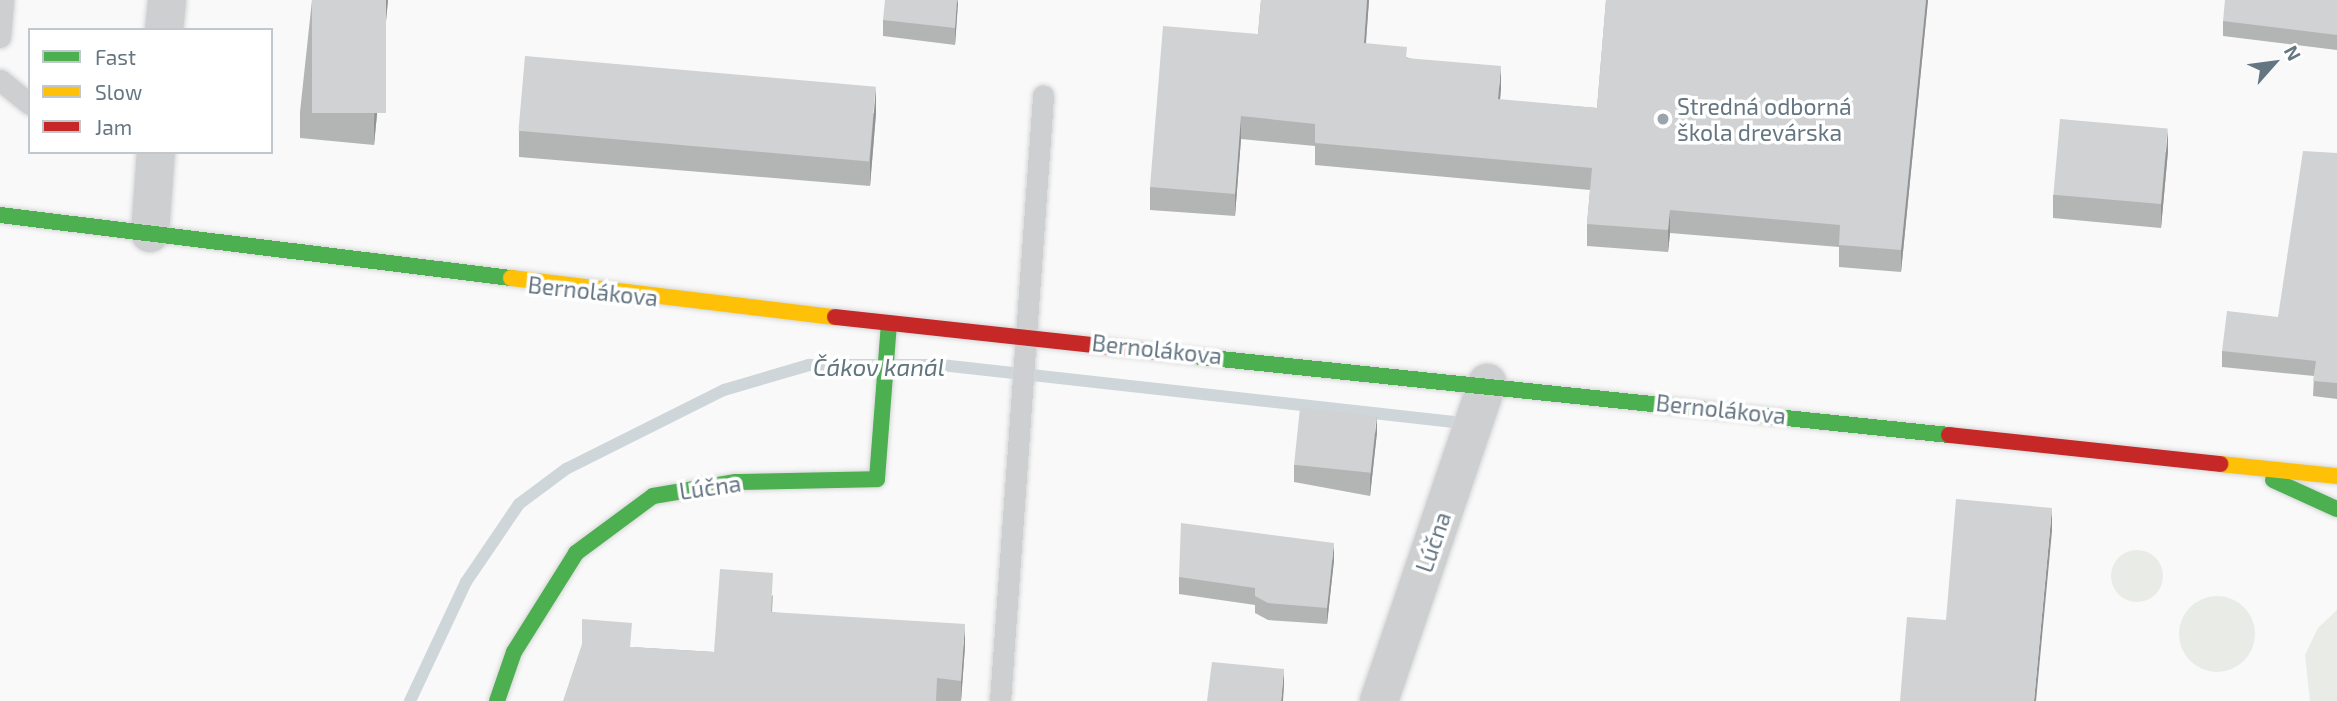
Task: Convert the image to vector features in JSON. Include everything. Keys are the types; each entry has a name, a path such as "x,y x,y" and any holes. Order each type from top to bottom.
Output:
{"street":[{"path":"164,28 167,0"},
{"path":"150,233 156,154"},
{"name":"Bernolákova","path":"0,215 889,324 1486,383 2337,477"},
{"name":"Lúčna","path":"497,701 514,652 576,553 653,496 736,482 877,479 889,324"},
{"name":"Lúčna","path":"1379,701 1486,383"},
{"path":"2245,468 2337,509"}],"lane":[{"path":"0,37 2,0"},
{"path":"0,80 28,102"},
{"path":"1000,701 1029,336 1043,96"}],"shaded area":[{"path":"2137,550 2156,557 2163,576 2156,595 2137,602 2118,595 2111,576 2118,557"},
{"path":"2217,596 2231,599 2244,607 2252,620 2255,634 2252,648 2244,661 2231,669 2217,672 2203,669 2190,661 2182,648 2179,634 2182,620 2190,607 2203,599"},
{"path":"2337,610 2337,701 2310,701 2305,655 2318,628"}],"building":[{"path":"312,0 386,0 386,113 312,113"},
{"path":"885,0 957,0 955,28 883,20"},
{"path":"1261,0 1367,0 1364,43 1407,47 1406,58 1501,66 1498,99 1597,108 1606,0 1926,0 1901,250 1839,245 1840,225 1670,210 1668,230 1587,224 1592,168 1315,143 1315,124 1241,116 1235,194 1150,187 1163,26 1258,34"},
{"path":"2225,0 2337,0 2337,35 2223,21"},
{"path":"525,56 876,87 869,161 518,131"},
{"path":"2060,119 2168,128 2161,204 2053,195"},
{"path":"2303,151 2337,153 2337,383 2313,381 2316,361 2222,351 2227,311 2278,317"},
{"path":"1300,408 1377,416 1371,473 1294,465"},
{"path":"1956,499 2052,508 2034,701 1900,701 1907,617 1946,620"},
{"path":"1181,523 1334,543 1327,608 1268,603 1255,596 1255,588 1179,577"},
{"path":"720,569 773,573 771,612 965,624 961,681 937,678 936,701 563,701 582,644 582,619 632,623 630,647 714,652"},
{"path":"1212,662 1284,669 1281,701 1207,701"}],"waterway":[{"name":"Čákov kanál","path":"410,701 466,582 519,504 566,469 724,390 809,365 941,365 1454,422"}],"traffic: fast":[{"path":"0,215 511,278"},
{"path":"497,701 514,652 576,553 653,496 736,482 877,479 889,324"},
{"path":"1173,354 1949,435"},
{"path":"2273,480 2337,509"}],"traffic: slow":[{"path":"511,278 835,317"},
{"path":"2220,464 2337,476"}],"traffic: jam":[{"path":"835,317 1173,354"},
{"path":"1949,435 2220,464"}],"place":[{"name":"Stredná odborná škola drevárska","path":"1663,119"}]}
